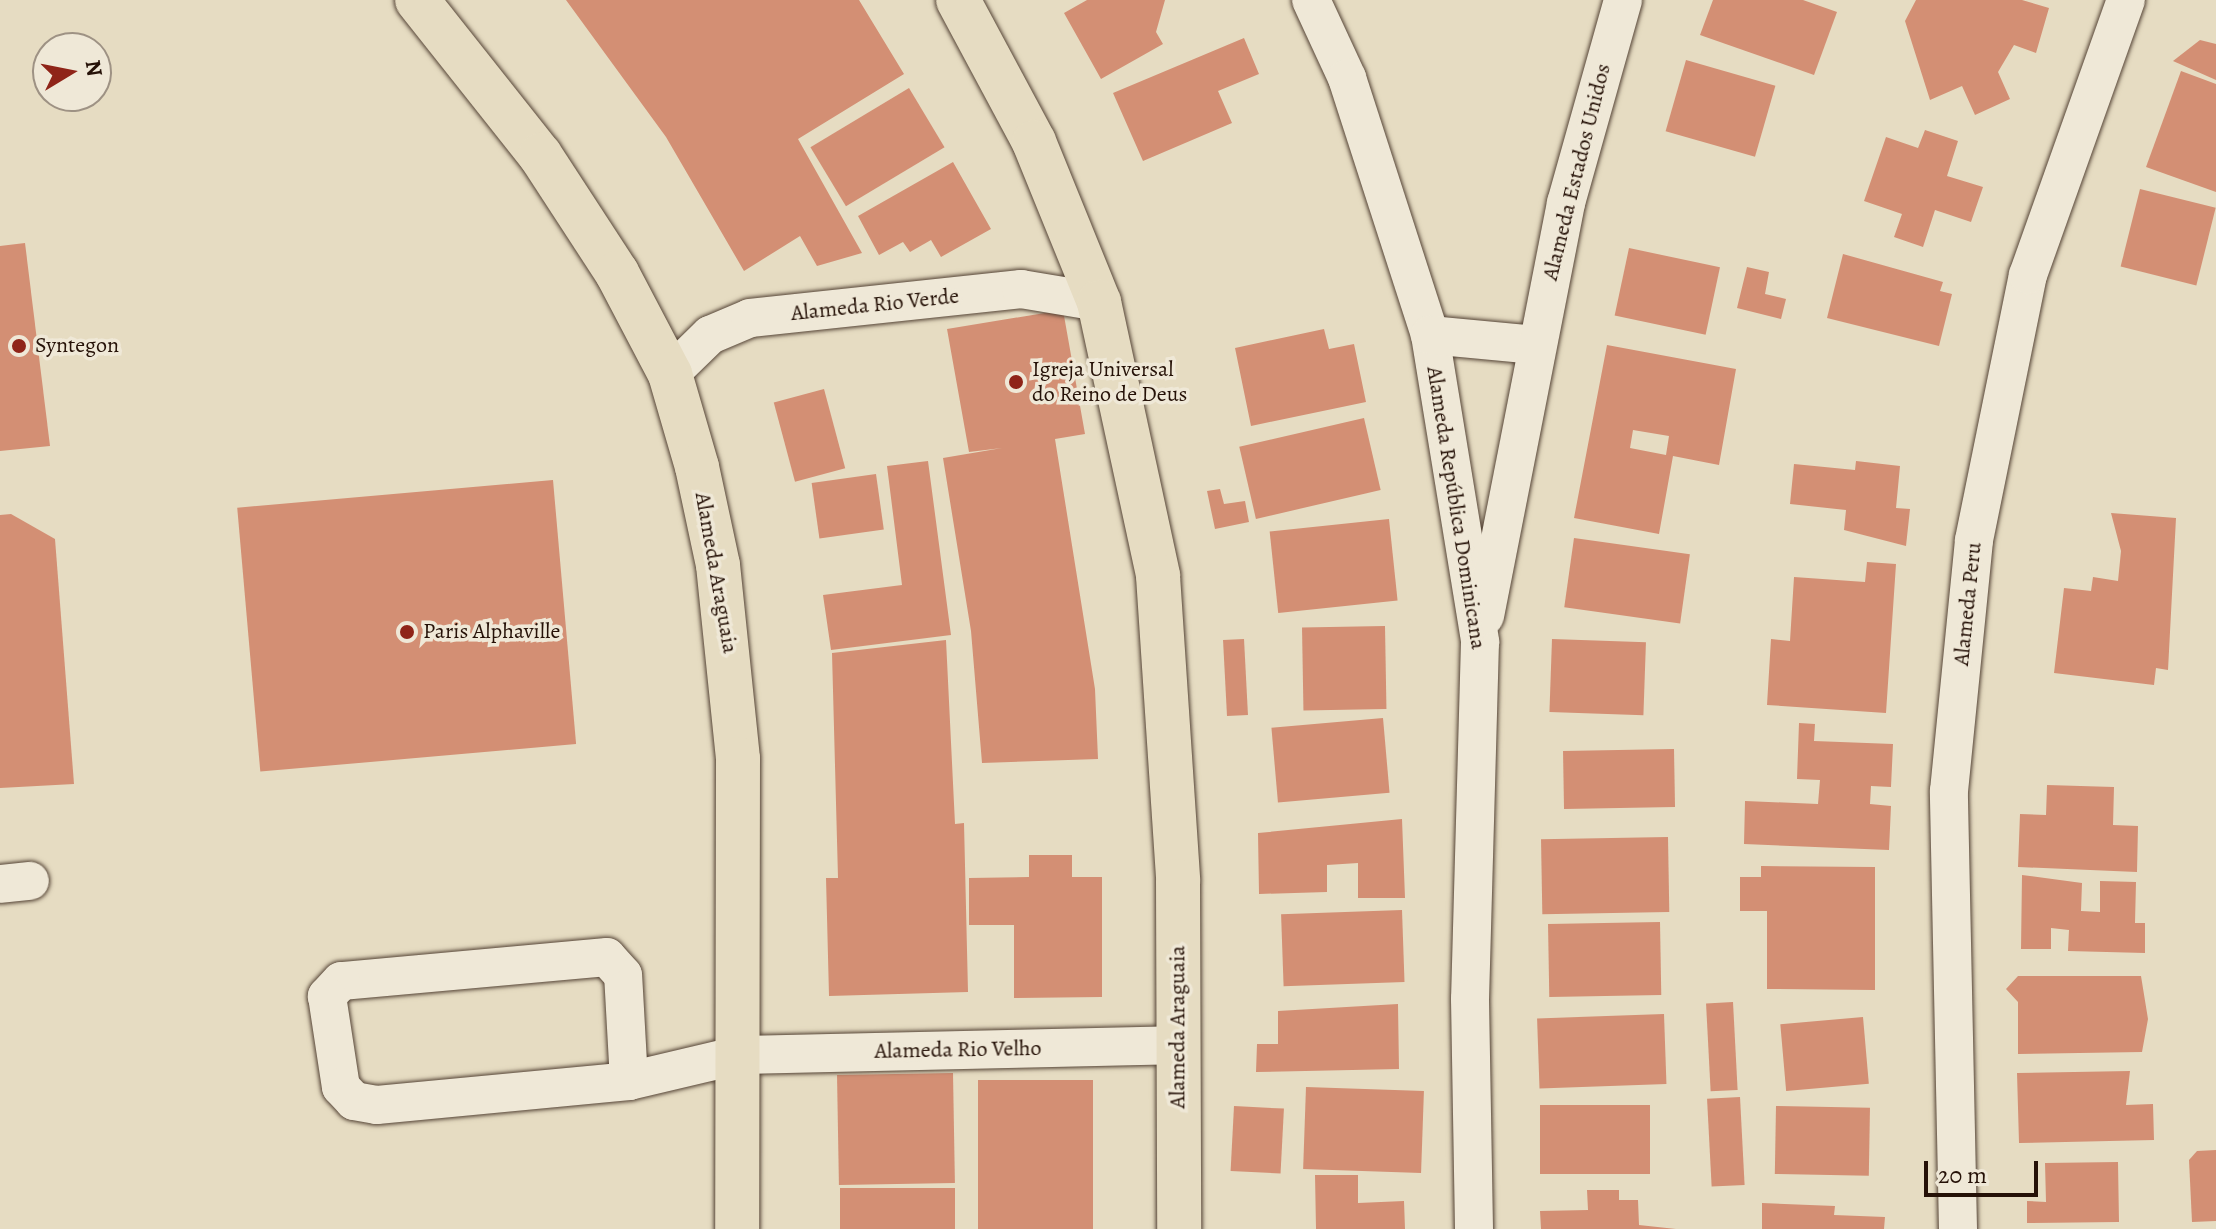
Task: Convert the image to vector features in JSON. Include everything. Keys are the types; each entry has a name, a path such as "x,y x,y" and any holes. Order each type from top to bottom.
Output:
{"main road":[{"name":"Alameda Araguaia","path":"417,0 540,155 670,374 706,509 730,651 739,1055 737,1229"},
{"name":"Alameda Araguaia","path":"958,0 1034,142 1099,302 1129,419 1170,679 1179,1229"}],"street":[{"name":"Alameda República Dominicana","path":"1311,0 1347,78 1430,335 1480,642 1470,999 1474,1229"},
{"name":"Alameda Estados Unidos","path":"1480,642 1566,203 1623,0"},
{"name":"Alameda Peru","path":"1958,1229 1949,791 1974,540 2028,275 2126,0"},
{"name":"Alameda Rio Verde","path":"670,374 710,335 750,318 1021,289 1099,302"},
{"path":"1430,335 1536,345"},
{"name":"Alameda Rio Velho","path":"629,1081 623,975 607,957 341,981 327,996 341,1087 354,1101 629,1081 739,1055 1177,1045"}],"building":[{"path":"566,0 859,0 904,74 798,139 862,253 817,266 800,236 744,271 666,137"},
{"path":"1087,0 1165,0 1156,32 1163,44 1101,79 1064,13"},
{"path":"1713,0 1803,0 1837,12 1814,75 1700,35"},
{"path":"1916,0 2022,0 2049,8 2036,53 2014,45 1998,72 2010,99 1975,115 1962,86 1930,100 1905,21"},
{"path":"1244,38 1259,74 1218,91 1232,123 1143,161 1113,93"},
{"path":"2200,40 2216,44 2216,80 2173,61"},
{"path":"1686,60 1775,86 1755,157 1666,131"},
{"path":"2181,71 2216,84 2216,192 2146,167"},
{"path":"909,88 945,147 846,206 810,147"},
{"path":"1925,130 1958,141 1947,176 1983,187 1971,222 1935,210 1923,247 1894,237 1902,214 1864,201 1886,137 1918,148"},
{"path":"953,162 991,229 941,257 931,240 910,252 903,242 879,255 858,216"},
{"path":"2140,189 2216,208 2196,285 2121,267"},
{"name":"Syntegon","path":"25,243 50,446 0,451 0,246"},
{"path":"1629,248 1720,267 1706,335 1615,315"},
{"path":"1843,254 1943,282 1940,291 1952,294 1939,346 1827,318"},
{"path":"1747,267 1769,272 1765,294 1786,299 1781,319 1737,308"},
{"path":"1063,310 1085,434 1055,439 1095,689 1098,759 982,763 971,631 943,458 1002,448 969,452 947,329"},
{"path":"1324,329 1329,349 1354,344 1366,402 1251,426 1235,348"},
{"path":"1607,345 1736,369 1719,465 1673,456 1659,534 1574,518","holes":["1633,430 1669,436 1666,455 1630,448"]},
{"path":"824,389 845,468 795,482 774,402"},
{"path":"1364,418 1381,490 1256,519 1239,447"},
{"path":"928,461 951,635 831,650 823,595 902,585 887,466"},
{"path":"1856,461 1900,466 1896,508 1910,509 1906,546 1844,530 1846,510 1790,504 1794,464 1855,470"},
{"path":"876,474 884,529 819,539 812,483"},
{"name":"Paris Alphaville","path":"553,480 576,744 260,772 237,508"},
{"path":"1220,489 1224,504 1245,501 1249,522 1215,529 1207,491"},
{"path":"2111,513 2176,518 2168,670 2156,668 2154,685 2054,673 2064,588 2091,591 2093,577 2118,581 2121,551"},
{"path":"11,514 55,539 74,784 0,788 0,515"},
{"path":"1389,519 1398,601 1278,613 1270,532"},
{"path":"1574,538 1690,554 1680,624 1564,607"},
{"path":"1867,562 1896,564 1886,713 1767,705 1771,639 1790,641 1794,577 1865,582"},
{"path":"1385,626 1386,709 1303,710 1302,627"},
{"path":"1244,639 1248,715 1227,716 1223,640"},
{"path":"1552,639 1646,642 1643,715 1549,712"},
{"path":"946,640 955,824 964,823 968,992 829,996 826,878 838,878 832,653"},
{"path":"1383,718 1390,793 1278,802 1271,728"},
{"path":"1799,723 1815,724 1814,741 1893,744 1891,787 1871,786 1870,804 1891,806 1889,850 1744,844 1745,801 1818,804 1820,780 1797,779"},
{"path":"1674,749 1675,807 1564,809 1563,751"},
{"path":"2047,785 2114,787 2113,825 2138,826 2137,872 2018,867 2020,814 2046,815"},
{"path":"1402,819 1405,898 1358,898 1358,863 1327,865 1327,892 1259,894 1258,833"},
{"path":"1668,837 1669,912 1542,914 1541,839"},
{"path":"1029,855 1072,855 1072,877 1102,877 1102,997 1014,998 1014,925 969,925 969,878 1029,877"},
{"path":"1761,866 1875,867 1875,990 1767,989 1767,911 1740,911 1740,877 1761,877"},
{"path":"2022,875 2082,883 2081,911 2100,912 2100,881 2136,882 2135,923 2145,923 2145,953 2068,951 2069,930 2051,928 2051,949 2021,949"},
{"path":"1402,910 1405,982 1284,986 1281,914"},
{"path":"1660,922 1661,995 1549,997 1548,924"},
{"path":"2018,976 2141,976 2148,1019 2142,1052 2018,1054 2018,1002 2006,989"},
{"path":"1733,1002 1738,1090 1711,1091 1706,1003"},
{"path":"1398,1004 1399,1069 1256,1072 1257,1044 1278,1044 1278,1011"},
{"path":"1664,1014 1666,1084 1540,1088 1537,1018"},
{"path":"1863,1017 1869,1084 1786,1091 1780,1024"},
{"path":"2130,1071 2126,1105 2153,1104 2154,1140 2019,1143 2017,1073"},
{"path":"953,1073 955,1183 839,1185 837,1075"},
{"path":"978,1080 1093,1080 1093,1229 978,1229"},
{"path":"1306,1087 1424,1091 1421,1173 1303,1169"},
{"path":"1740,1097 1745,1185 1712,1187 1707,1099"},
{"path":"1540,1105 1650,1105 1650,1174 1540,1174"},
{"path":"1234,1106 1284,1109 1281,1174 1231,1171"},
{"path":"1776,1106 1870,1108 1869,1176 1775,1174"},
{"path":"2216,1150 2216,1221 2192,1222 2189,1160 2197,1151"},
{"path":"2118,1162 2119,1222 2027,1223 2027,1201 2046,1202 2045,1163"},
{"path":"1315,1175 1358,1175 1358,1203 1404,1201 1405,1229 1316,1229"},
{"path":"840,1188 955,1188 955,1229 840,1229"},
{"path":"1587,1190 1619,1190 1619,1200 1638,1200 1639,1225 1676,1229 1541,1229 1540,1211 1588,1210"},
{"path":"1762,1203 1835,1206 1834,1215 1885,1217 1884,1229 1762,1229"}],"place":[{"name":"Syntegon","path":"19,346"},
{"name":"Igreja Universal do Reino de Deus","path":"1016,382"},
{"name":"Paris Alphaville","path":"407,632"}]}
